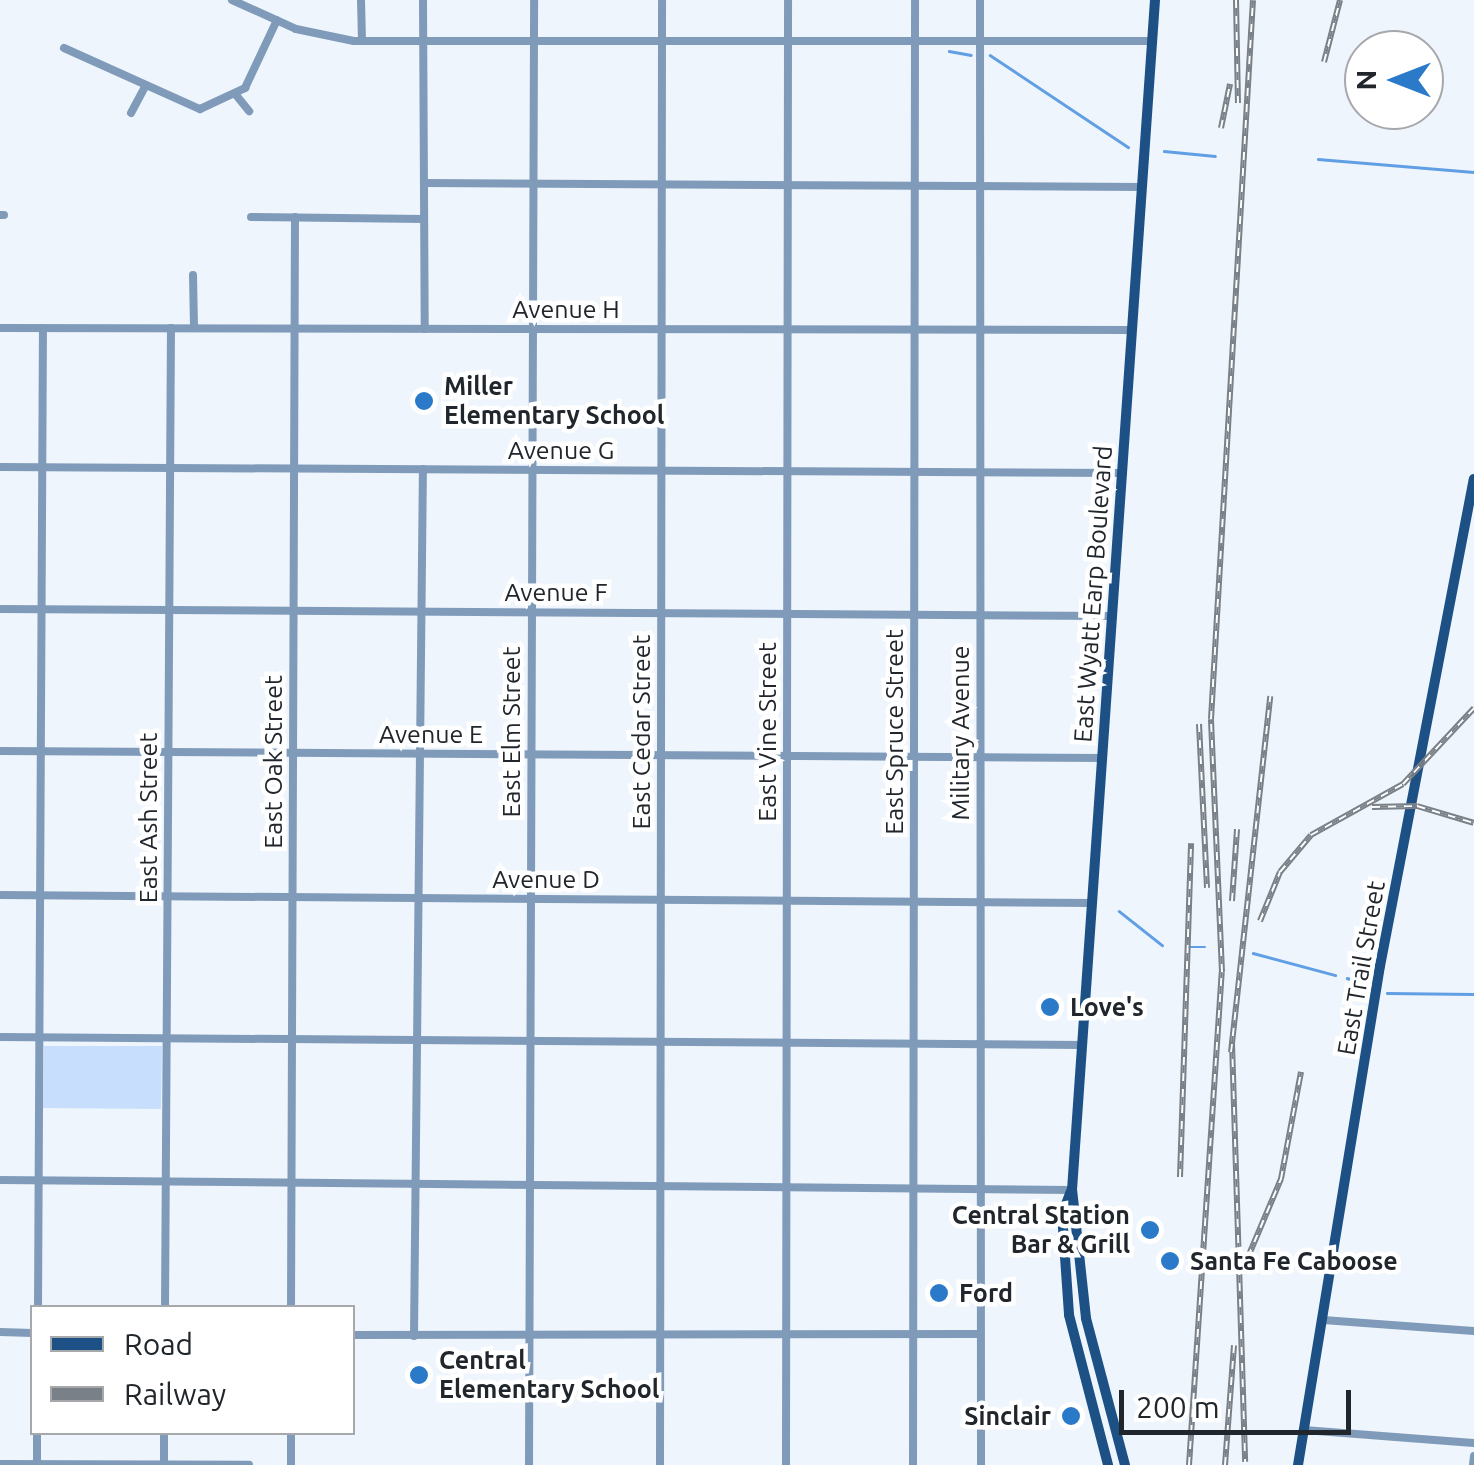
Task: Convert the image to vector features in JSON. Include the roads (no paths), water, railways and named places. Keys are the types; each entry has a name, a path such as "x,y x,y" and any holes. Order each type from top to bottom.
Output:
{"main road":[{"name":"East Wyatt Earp Boulevard","path":"1125,1465 1086,1318 1072,1190 1155,0"},
{"name":"East Trail Street","path":"1298,1465 1474,479"},
{"name":"East Wyatt Earp Boulevard","path":"1072,1190 1062,1214 1069,1314 1108,1465"}],"street":[{"path":"232,0 277,20 362,41 1152,42"},
{"path":"362,0 362,41"},
{"path":"423,0 425,329"},
{"name":"East Elm Street","path":"529,1465 534,0"},
{"name":"East Cedar Street","path":"660,1465 662,0"},
{"name":"East Vine Street","path":"786,1465 788,0"},
{"name":"East Spruce Street","path":"913,1465 915,0"},
{"name":"Military Avenue","path":"980,0 981,1465"},
{"path":"64,48 200,109 236,96 277,20"},
{"path":"132,113 145,87"},
{"path":"236,96 249,110"},
{"path":"424,184 1142,186"},
{"path":"251,217 424,219"},
{"name":"East Oak Street","path":"291,1305 295,218"},
{"path":"193,275 194,328"},
{"name":"Avenue H","path":"0,328 1132,330"},
{"path":"38,1305 43,328"},
{"name":"East Ash Street","path":"165,1305 171,328"},
{"name":"Avenue G","path":"0,467 788,471 980,476 1122,473"},
{"path":"414,1336 423,469"},
{"name":"Avenue F","path":"0,610 1112,616"},
{"name":"Avenue E","path":"0,751 913,760 1102,758"},
{"name":"Avenue D","path":"0,895 1092,903"},
{"path":"0,1037 1082,1045"},
{"path":"0,1180 1072,1190"},
{"path":"1323,1320 1474,1331"},
{"path":"0,1332 30,1333"},
{"path":"355,1335 786,1338 913,1332 979,1334"},
{"path":"1304,1430 1474,1443"},
{"path":"37,1435 37,1464"},
{"path":"164,1435 164,1464"},
{"path":"291,1435 291,1465"},
{"path":"1473,1465 1474,1456"},
{"path":"0,1464 249,1465"}],"waterway":[{"path":"949,51 971,55"},
{"path":"990,55 1128,147"},
{"path":"1164,151 1215,156"},
{"path":"1318,159 1474,172"},
{"path":"1119,911 1162,945"},
{"path":"1189,947 1205,947"},
{"path":"1253,953 1335,975"},
{"path":"1347,978 1363,984"},
{"path":"1387,993 1474,994"}],"railway":[{"path":"1236,0 1238,103"},
{"path":"1189,1465 1222,972 1211,719 1253,0"},
{"path":"1324,62 1340,0"},
{"path":"1221,128 1230,84"},
{"path":"1231,1052 1270,696"},
{"path":"1260,921 1280,872 1311,835 1403,784 1474,708"},
{"path":"1199,724 1207,888"},
{"path":"1372,807 1417,806 1474,823"},
{"path":"1232,901 1237,829"},
{"path":"1180,1177 1191,843"},
{"path":"1232,1043 1245,1462"},
{"path":"1248,1257 1281,1179 1301,1072"},
{"path":"1225,1465 1234,1345"}],"place":[{"name":"Miller Elementary School","path":"424,401"},
{"name":"Love's","path":"1050,1007"},
{"name":"Central Station Bar & Grill","path":"1150,1230"},
{"name":"Santa Fe Caboose","path":"1170,1261"},
{"name":"Ford","path":"939,1293"},
{"name":"Central Elementary School","path":"419,1375"},
{"name":"Sinclair","path":"1071,1416"}]}
